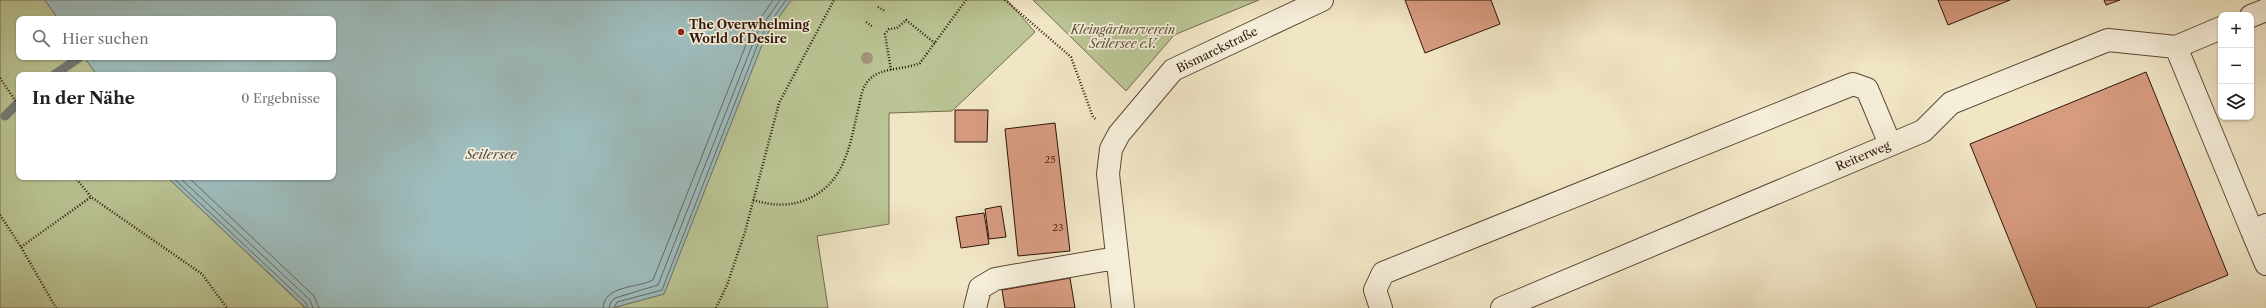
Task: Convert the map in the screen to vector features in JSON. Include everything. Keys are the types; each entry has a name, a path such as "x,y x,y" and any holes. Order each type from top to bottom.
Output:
{"street":[{"name":"Bismarckstraße","path":"1123,308 1116,258 1108,174 1111,149 1119,134 1173,70 1322,0"},
{"path":"2254,15 2266,10"},
{"name":"Reiterweg","path":"1502,308 1923,131 1951,103 2108,40 2176,47 2218,29"},
{"path":"2176,47 2259,228 2266,264"},
{"path":"1381,308 1375,290 1383,273 1853,84 1867,89 1890,144"},
{"path":"975,308 980,288 995,279 1116,258"}],"path":[{"path":"716,308 727,285 753,200 779,103 834,0"},
{"path":"753,200 777,205 793,204 816,194 832,183 843,166 864,86 874,75 920,63 936,44 966,0"},
{"path":"1006,0 1071,57 1093,117 1119,134"},
{"path":"878,6 885,11"},
{"path":"892,70 885,34 889,29 897,28 906,20 936,44"},
{"path":"866,22 873,27"},
{"path":"0,78 16,102"},
{"path":"77,180 91,197 202,274 227,308"},
{"path":"21,247 91,197"},
{"path":"0,215 21,247 56,308"}],"green space":[{"path":"0,0 45,0 56,16 16,16 16,60 86,60 95,72 16,72 16,180 170,180 305,308 0,308"},
{"path":"791,0 1007,0 1035,32 952,111 889,113 889,224 817,236 828,308 612,308 664,294 765,37"},
{"name":"Kleingärtnerverein Seilersee e.V.","path":"1033,0 1259,0 1174,35 1126,91"}],"water":[{"name":"Seilersee","path":"45,0 791,0 765,37 664,294 612,308 306,308 170,180 336,180 336,72 95,72 86,60 336,60 336,16 56,16"}],"building":[{"path":"1405,0 1491,0 1500,24 1425,53"},
{"path":"1938,0 2010,0 1948,25"},
{"path":"2104,0 2120,0 2106,5"},
{"path":"2146,72 2228,275 2147,308 2037,308 1970,144"},
{"path":"955,110 988,110 987,142 955,142"},
{"path":"1055,123 1070,251 1018,256 1005,129"},
{"path":"1001,206 1006,237 989,239 985,209"},
{"path":"984,213 989,244 961,248 956,217"},
{"path":"1070,278 1075,308 1005,308 1002,290"}],"waterway":[{"path":"58,72 76,60"},
{"path":"5,116 16,105"}],"place":[{"name":"The Overwhelming World of Desire","path":"681,32"}]}
